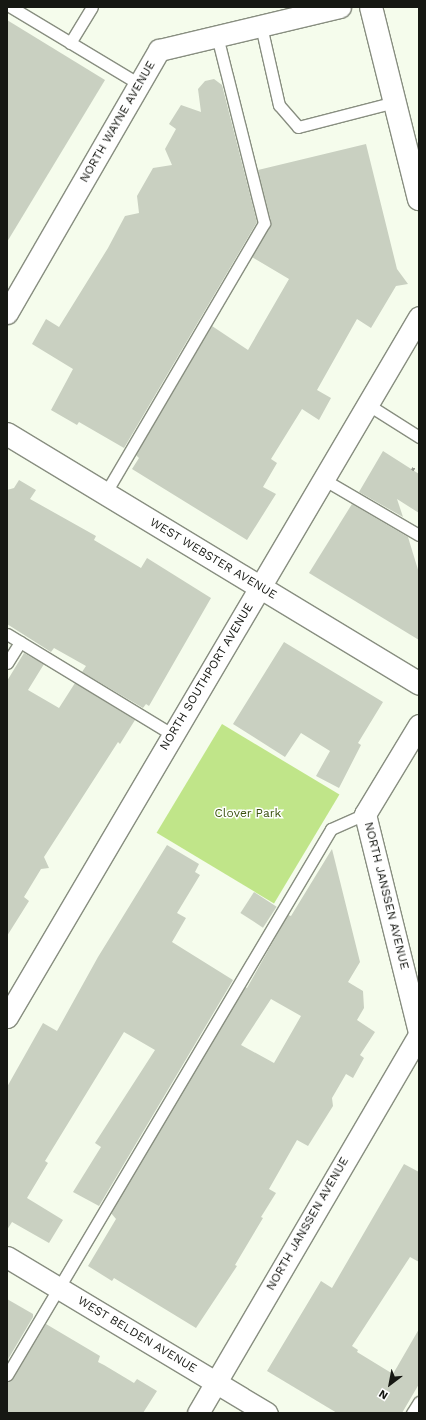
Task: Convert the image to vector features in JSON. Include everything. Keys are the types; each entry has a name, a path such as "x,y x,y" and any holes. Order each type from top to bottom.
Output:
{"street":[{"name":"NORTH WAYNE AVENUE","path":"7,313 159,50 340,7"},
{"path":"371,7 419,199"},
{"name":"NORTH SOUTHPORT AVENUE","path":"7,1017 419,317"},
{"name":"WEST WEBSTER AVENUE","path":"7,434 419,684"},
{"name":"NORTH JANSSEN AVENUE","path":"419,725 366,814 419,1032"},
{"name":"NORTH JANSSEN AVENUE","path":"198,1413 419,1035"},
{"name":"WEST BELDEN AVENUE","path":"7,1257 267,1413"}],"lane":[{"path":"12,7 139,84"},
{"path":"70,43 92,7"},
{"path":"261,26 279,105 298,127 395,102"},
{"path":"105,494 264,223 217,36"},
{"path":"367,404 419,437"},
{"path":"323,479 419,535"},
{"path":"7,634 173,735"},
{"path":"7,663 20,642"},
{"path":"7,1375 331,830 366,814"},
{"path":"412,1413 419,1402"}],"green space":[{"name":"Clover Park","path":"222,724 339,795 274,903 157,833"}],"building":[{"path":"7,20 105,80 7,242"},
{"path":"214,79 222,85 257,222 124,448 79,422 77,425 51,410 73,369 32,344 46,319 59,327 108,248 125,216 139,213 137,196 153,168 172,165 165,149 176,129 169,124 181,105 201,112 198,89 205,81"},
{"path":"366,144 397,269 408,284 396,286 371,328 357,319 317,390 331,398 319,420 302,409 271,459 277,463 263,487 276,494 247,540 132,469 139,458 136,455 212,326 248,350 289,279 252,257 271,222 258,170"},
{"path":"383,451 419,474 419,513 397,499 403,517 359,492"},
{"path":"19,480 36,490 30,499 96,536 94,540 141,568 147,558 211,598 149,706 146,704 143,708 82,672 86,666 54,648 51,652 7,624 7,490 14,488"},
{"path":"352,504 408,537 419,573 419,640 309,573"},
{"path":"284,642 383,702 358,743 361,745 339,788 316,776 330,751 301,733 285,757 233,724"},
{"path":"24,653 44,664 28,690 59,708 75,683 135,720 120,744 118,742 44,857 49,868 41,869 24,897 29,901 7,936 7,681"},
{"path":"167,845 199,864 195,872 200,875 177,913 186,918 172,942 233,980 99,1206 73,1192 101,1147 95,1143 155,1050 124,1032 45,1161 48,1163 27,1198 63,1220 49,1243 12,1222 7,1230 7,1087 43,1023 57,1031 98,957"},
{"path":"332,849 360,962 348,982 363,991 364,1008 357,1020 375,1032 360,1055 364,1058 353,1078 346,1074 332,1098 333,1106 308,1146 297,1140 269,1189 276,1193 261,1217 263,1218 235,1265 237,1266 196,1328 114,1278 112,1281 88,1266 116,1219 111,1213 245,987 247,988 288,915 291,916","holes":["271,999 301,1016 274,1063 241,1045"]},
{"path":"254,892 277,907 263,928 240,913"},
{"path":"404,1164 419,1172 419,1262 410,1257 352,1346 358,1350 357,1352 393,1374 419,1329 419,1384 402,1413 337,1413 267,1371 321,1281 332,1288"},
{"path":"7,1299 33,1314 33,1317 7,1361"},
{"path":"46,1324 100,1356 98,1362 134,1383 137,1379 157,1391 143,1413 7,1413 7,1382 13,1379"}]}
